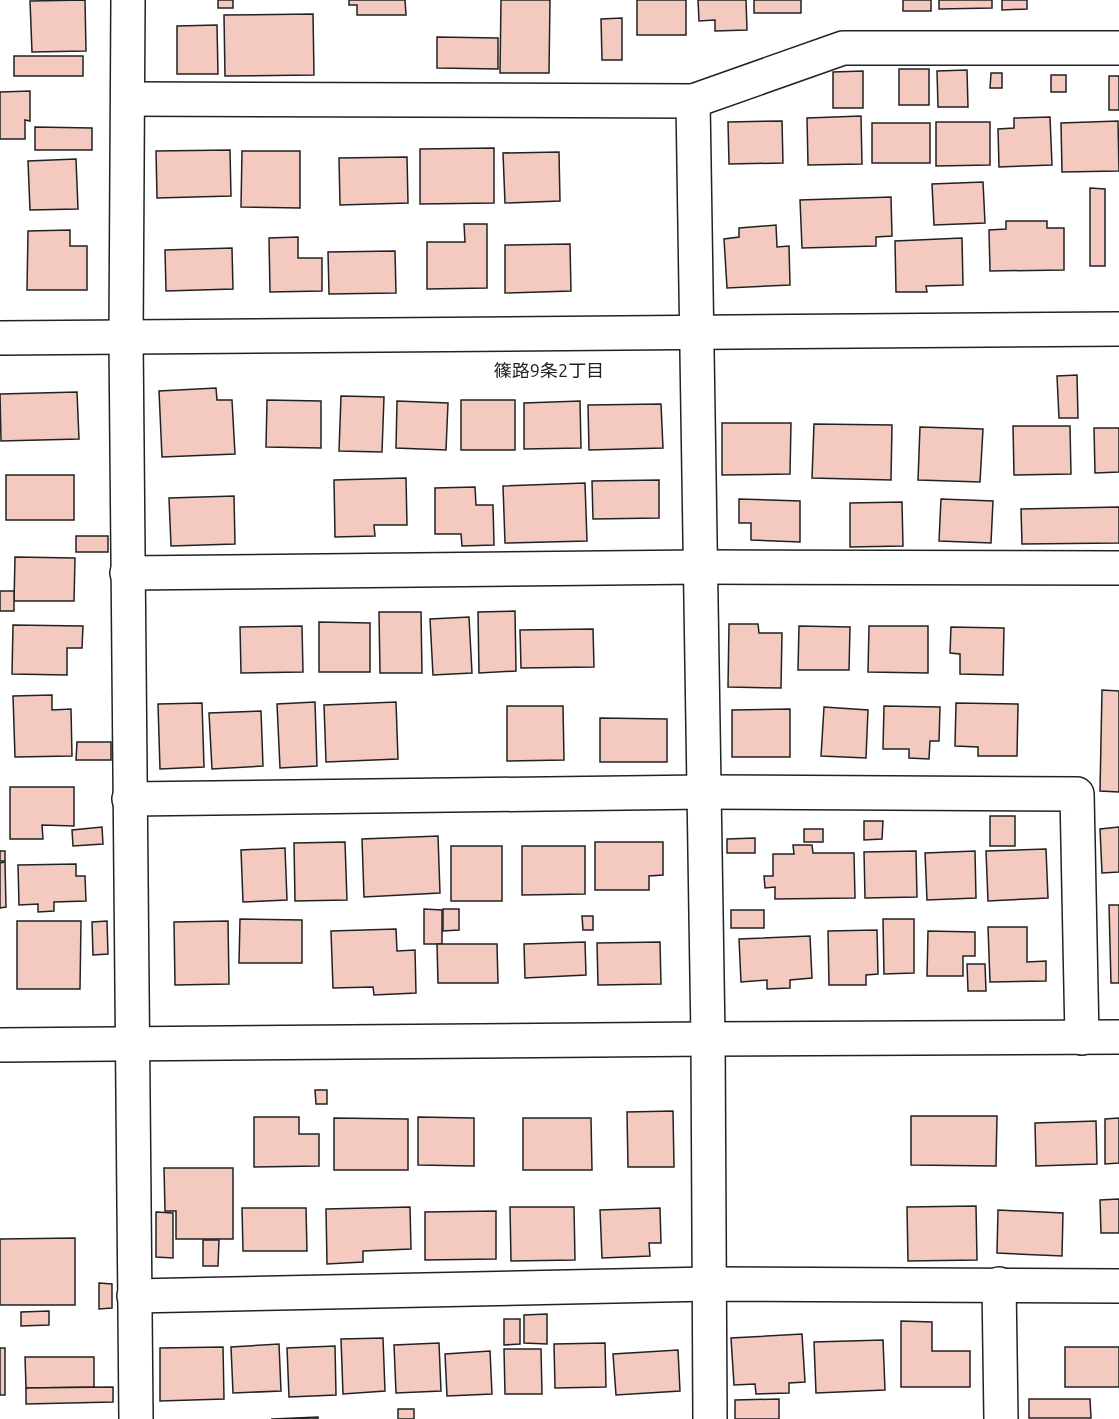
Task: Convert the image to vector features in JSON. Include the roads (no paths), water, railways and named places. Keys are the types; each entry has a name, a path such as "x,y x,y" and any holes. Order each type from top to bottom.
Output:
{"street":[{"path":"128,0 127,573 136,1419"},
{"path":"128,99 693,101 843,48 1119,48"},
{"path":"693,101 708,1039 710,1419"},
{"path":"0,338 1119,329"},
{"path":"127,573 701,567 1119,568"},
{"path":"129,799 704,792 1077,794 1082,1038"},
{"path":"0,1045 1119,1038"},
{"path":"134,1296 709,1284 1119,1286"},
{"path":"999,1284 1001,1419"}],"district":[{"name":"篠路9条2丁目","path":"549,371"}]}
